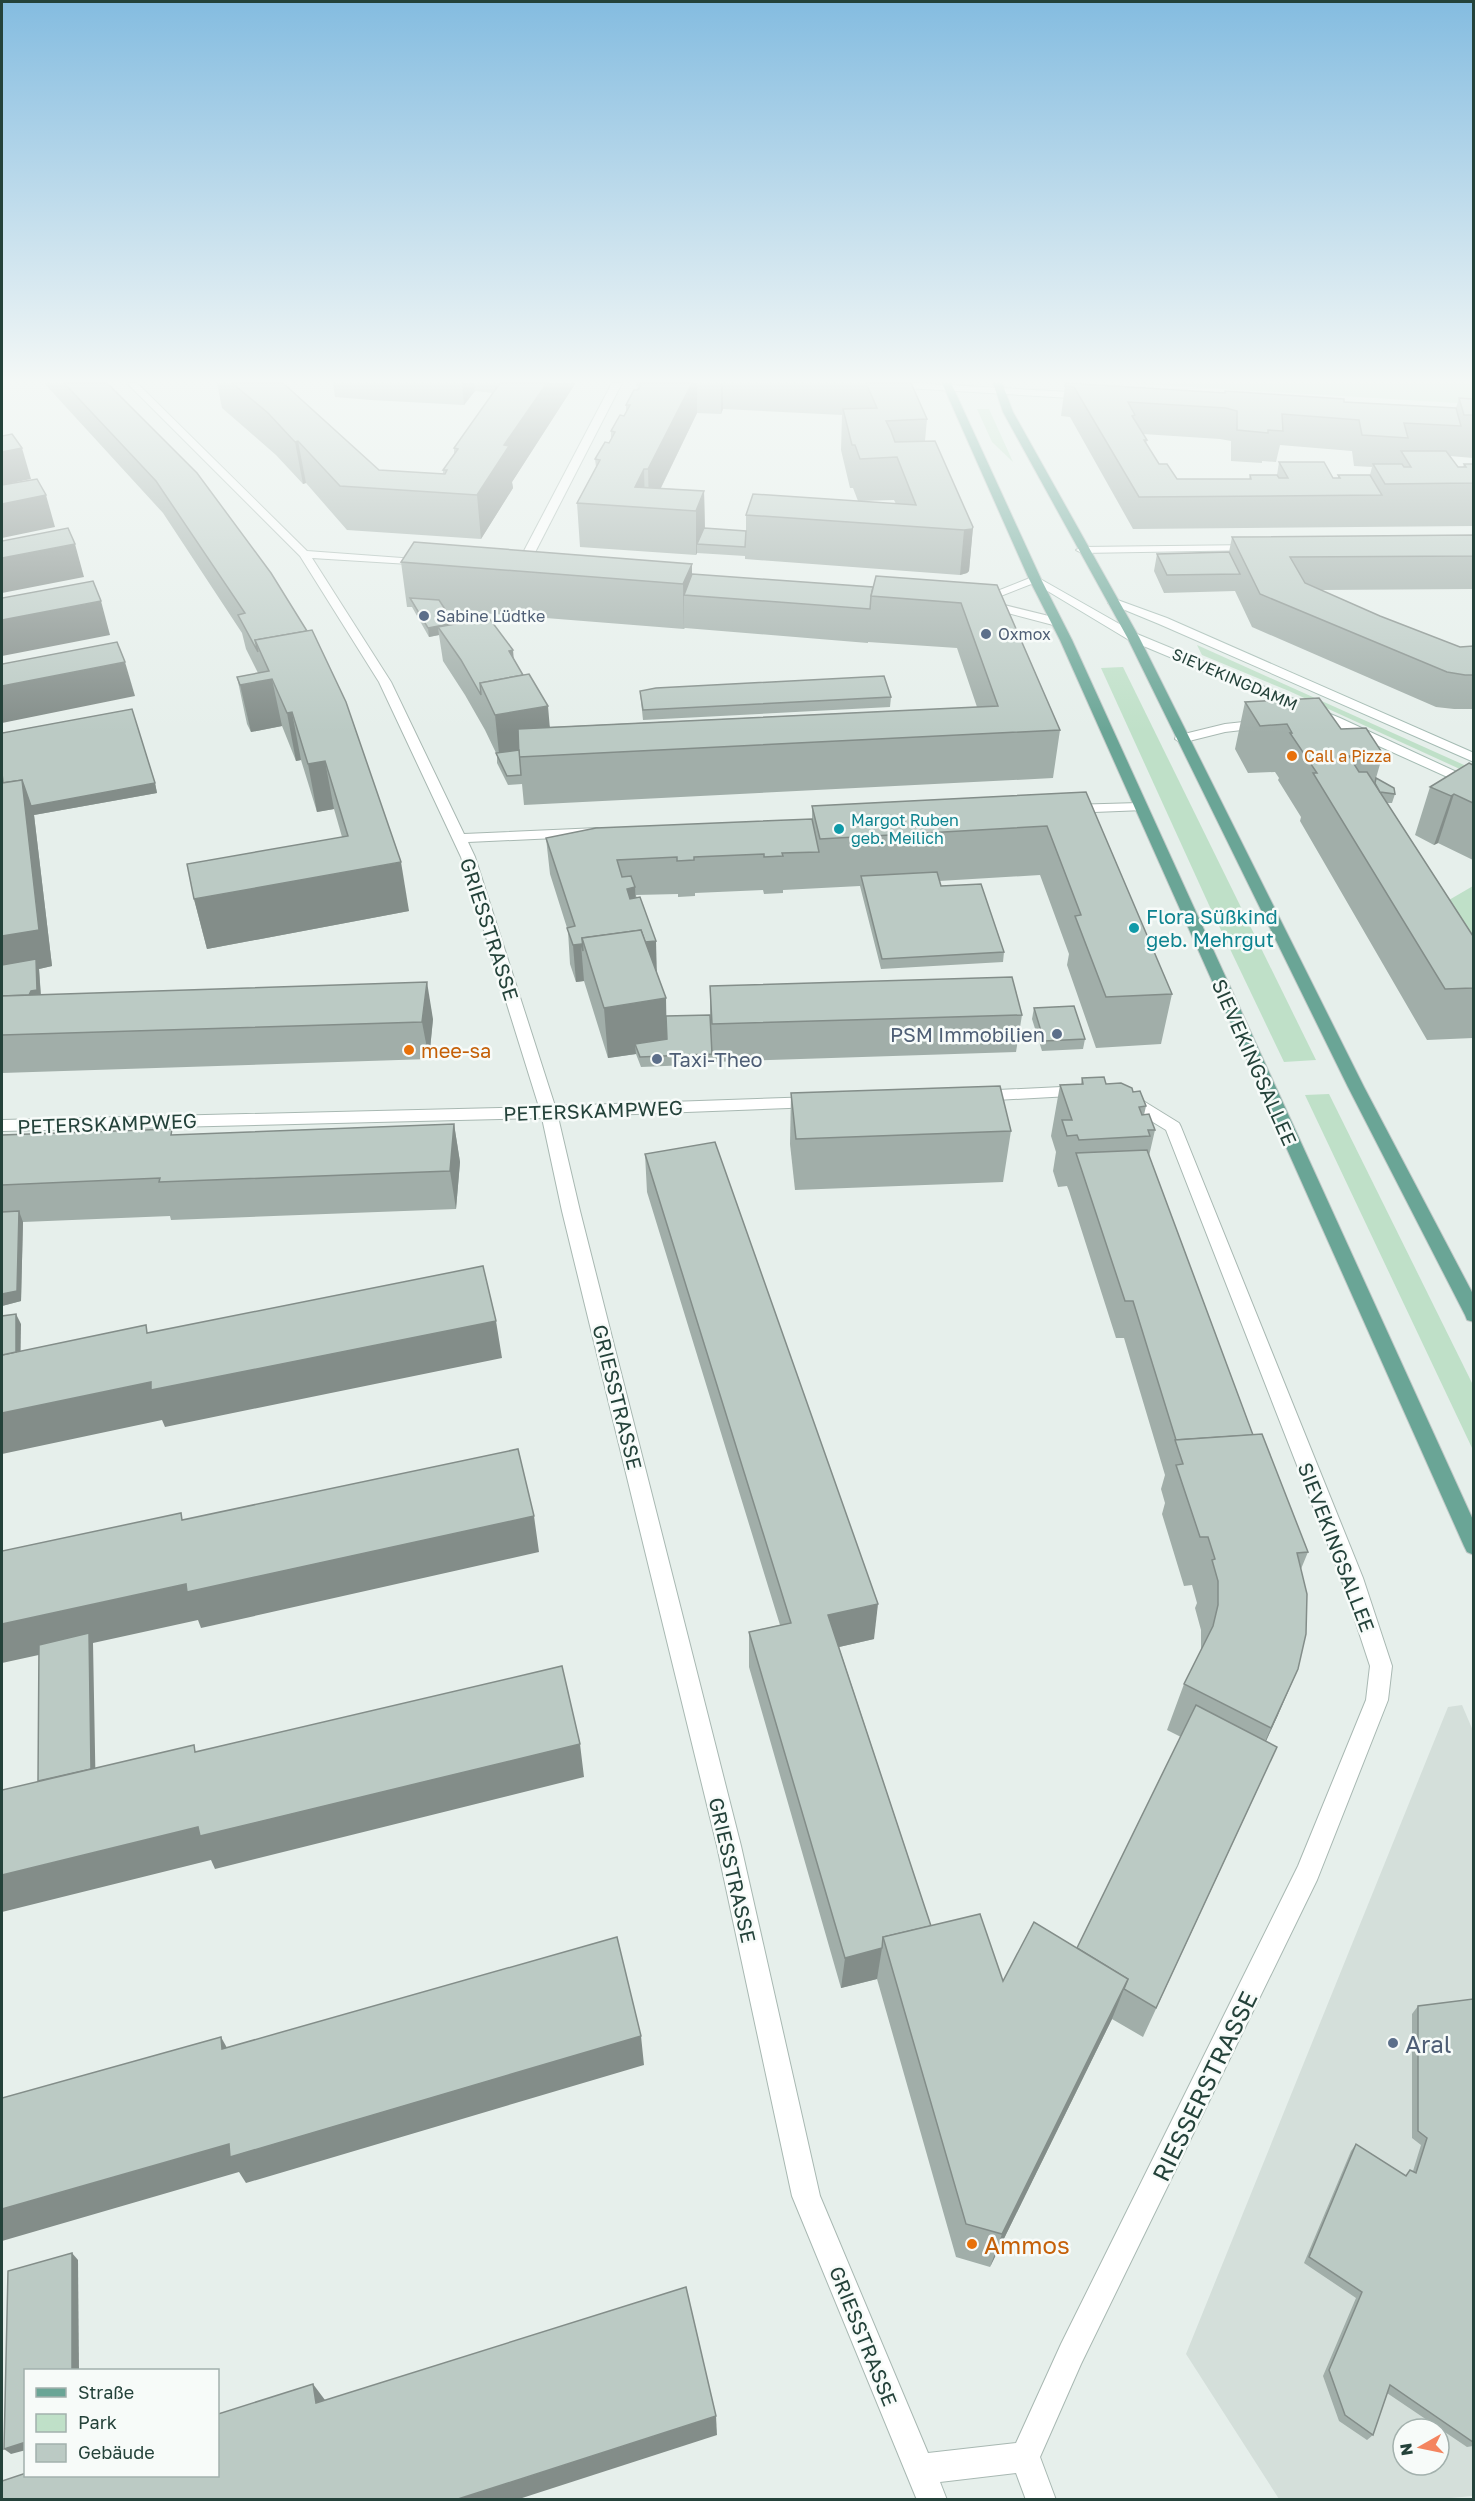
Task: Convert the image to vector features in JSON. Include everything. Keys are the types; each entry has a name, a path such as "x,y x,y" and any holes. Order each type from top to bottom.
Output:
{"main road":[{"name":"SIEVEKINGSALLEE","path":"999,500 1057,622 1473,1546"},
{"path":"1055,500 1133,638 1181,739 1473,1315"}],"street":[{"name":"GRIESSTRASSE","path":"249,500 304,554 386,682 468,857 549,1112 571,1211 729,1846 806,2196 932,2499"},
{"path":"521,568 556,500"},
{"path":"1082,550 1269,548"},
{"path":"304,554 441,563"},
{"path":"1035,579 971,601 1057,622"},
{"name":"SIEVEKINGDAMM","path":"1035,579 1133,638 1335,721 1473,785"},
{"name":"SIEVEKINGDAMM","path":"1112,601 1473,758"},
{"path":"1301,722 1335,721"},
{"path":"1181,739 1225,728 1278,723"},
{"path":"1052,810 1139,807"},
{"path":"459,838 611,831"},
{"name":"SIEVEKINGSALLEE","path":"959,1097 1107,1090 1173,1127 1352,1578 1381,1666"},
{"name":"PETERSKAMPWEG","path":"2,1126 549,1112 829,1101"},
{"name":"RIESSERSTRASSE","path":"1025,2457 1071,2354 1308,1872 1377,1700 1381,1666"},
{"path":"919,2469 1025,2457 1041,2499"}],"shaded area":[{"name":"Aral","path":"1462,1705 1474,1733 1473,2496 1428,2500 1279,2499 1186,2354 1448,1707"}],"green space":[{"path":"1197,645 1473,769 1473,775 1289,691 1202,655"},
{"path":"1123,667 1316,1060 1284,1062 1209,905 1101,668"},
{"path":"1473,886 1473,936 1467,934 1449,900"},
{"path":"1329,1094 1473,1385 1473,1450 1305,1095"}],"building":[{"path":"2,500 23,500 2,504"},
{"path":"169,500 217,500 271,573 307,631 255,640 258,652 238,615 245,613"},
{"path":"579,500 701,500 696,511 577,503"},
{"path":"751,500 838,500 916,505 914,500 961,500 973,527 964,530 746,515"},
{"path":"68,528 75,544 2,558 2,541"},
{"path":"704,528 746,531 745,547 697,544"},
{"path":"1473,535 1473,556 1290,557 1305,583 1380,616 1460,647 1473,646 1473,675 1447,672 1260,594 1232,537"},
{"path":"414,542 692,564 683,584 401,562"},
{"path":"1229,552 1240,574 1167,575 1157,554"},
{"path":"692,574 873,587 870,609 684,595"},
{"path":"876,576 997,585 1060,730 519,757 518,729 998,706 961,603 871,596"},
{"path":"93,581 101,601 2,620 2,598"},
{"path":"410,598 439,600 454,623 428,628"},
{"path":"489,618 513,650 509,651 523,675 480,683 481,695 461,660 438,627"},
{"path":"312,630 346,702 401,862 194,899 187,864 348,836 325,761 308,764 292,712 287,713 272,679 240,685 237,677 269,671 255,640"},
{"path":"117,642 125,662 2,686 2,664"},
{"path":"529,674 548,706 495,715 480,683"},
{"path":"884,676 891,697 643,710 640,691 656,688"},
{"path":"1319,698 1341,729 1366,728 1383,754 1349,756 1359,772 1367,772 1473,936 1473,988 1445,989 1313,773 1317,773 1290,733 1292,733 1287,724 1260,726 1245,702"},
{"path":"132,709 155,783 31,806 22,780 3,783 2,733"},
{"path":"519,750 521,775 507,776 496,753"},
{"path":"1469,763 1473,765 1473,803 1454,794 1451,796 1430,787"},
{"path":"1376,778 1394,788 1395,794 1380,792 1375,783"},
{"path":"22,780 39,930 2,936 2,783"},
{"path":"1086,792 1172,994 1106,997 1075,916 1081,915 1047,826 820,839 812,806"},
{"path":"812,819 819,852 782,853 783,856 764,857 764,854 694,857 694,860 677,861 677,857 617,860 622,877 631,876 635,887 627,889 630,899 640,897 656,941 645,942 641,930 582,938 583,951 581,944 573,945 567,928 575,926 546,838 596,828"},
{"path":"937,872 941,886 981,884 1004,952 882,959 861,876"},
{"path":"641,930 666,998 604,1008 582,938"},
{"path":"36,959 37,990 31,991 29,995 2,996 2,965"},
{"path":"1012,977 1022,1015 712,1024 710,986"},
{"path":"427,982 422,1022 2,1035 2,996"},
{"path":"1074,1006 1085,1039 1044,1041 1034,1008"},
{"path":"710,1015 712,1054 640,1057 635,1044 667,1039 666,1016"},
{"path":"1104,1077 1106,1084 1121,1083 1132,1088 1133,1092 1140,1091 1146,1106 1139,1107 1142,1115 1149,1114 1155,1130 1148,1130 1150,1136 1079,1140 1077,1135 1067,1136 1062,1120 1072,1120 1060,1085 1083,1084 1082,1078"},
{"path":"1000,1086 1011,1131 796,1139 791,1093"},
{"path":"454,1124 450,1171 159,1182 160,1178 2,1185 2,1135 172,1129 171,1135"},
{"path":"715,1142 878,1604 828,1615 931,1926 883,1937 882,1948 845,1958 749,1632 791,1623 645,1154"},
{"path":"1147,1150 1253,1435 1176,1440 1133,1301 1125,1301 1076,1153"},
{"path":"19,1211 17,1291 2,1294 2,1212"},
{"path":"483,1266 496,1321 151,1390 151,1382 2,1413 2,1355 146,1325 147,1333"},
{"path":"16,1314 16,1352 2,1355 2,1316"},
{"path":"1262,1434 1308,1552 1297,1553 1307,1594 1306,1634 1298,1669 1271,1728 1184,1684 1213,1626 1218,1605 1218,1581 1212,1560 1215,1559 1208,1537 1200,1537 1176,1465 1183,1464 1175,1440"},
{"path":"518,1449 534,1516 187,1592 186,1584 2,1624 2,1551 181,1513 182,1520"},
{"path":"89,1633 91,1769 38,1781 39,1645"},
{"path":"562,1666 580,1744 200,1836 198,1827 2,1875 2,1790 194,1745 195,1752"},
{"path":"1196,1705 1277,1747 1156,2008 1124,1989 1128,1979 1077,1948"},
{"path":"980,1914 1003,1981 1034,1922 1128,1979 1002,2234 966,2224 883,1937"},
{"path":"617,1937 641,2036 230,2157 229,2144 2,2209 2,2098 221,2037 222,2049"},
{"path":"1473,1999 1473,2442 1451,2427 1451,2417 1437,2417 1390,2385 1373,2435 1345,2415 1329,2370 1362,2292 1309,2257 1356,2144 1406,2176 1410,2170 1416,2173 1427,2138 1418,2131 1418,2006"},
{"path":"72,2253 72,2369 24,2369 24,2443 4,2449 8,2271"},
{"path":"686,2287 716,2416 458,2499 2,2499 2,2481 24,2474 24,2477 219,2477 219,2414 313,2384 316,2403"}],"place":[{"name":"Sabine Lüdtke","path":"424,616"},
{"name":"Oxmox","path":"986,634"},
{"name":"Call a Pizza","path":"1292,756"},
{"name":"Margot Ruben geb. Meilich","path":"839,829"},
{"name":"Flora Süßkind geb. Mehrgut","path":"1134,928"},
{"name":"PSM Immobilien","path":"1057,1034"},
{"name":"mee-sa","path":"409,1050"},
{"name":"Taxi-Theo","path":"657,1059"},
{"name":"Aral","path":"1393,2043"},
{"name":"Ammos","path":"972,2244"}]}
